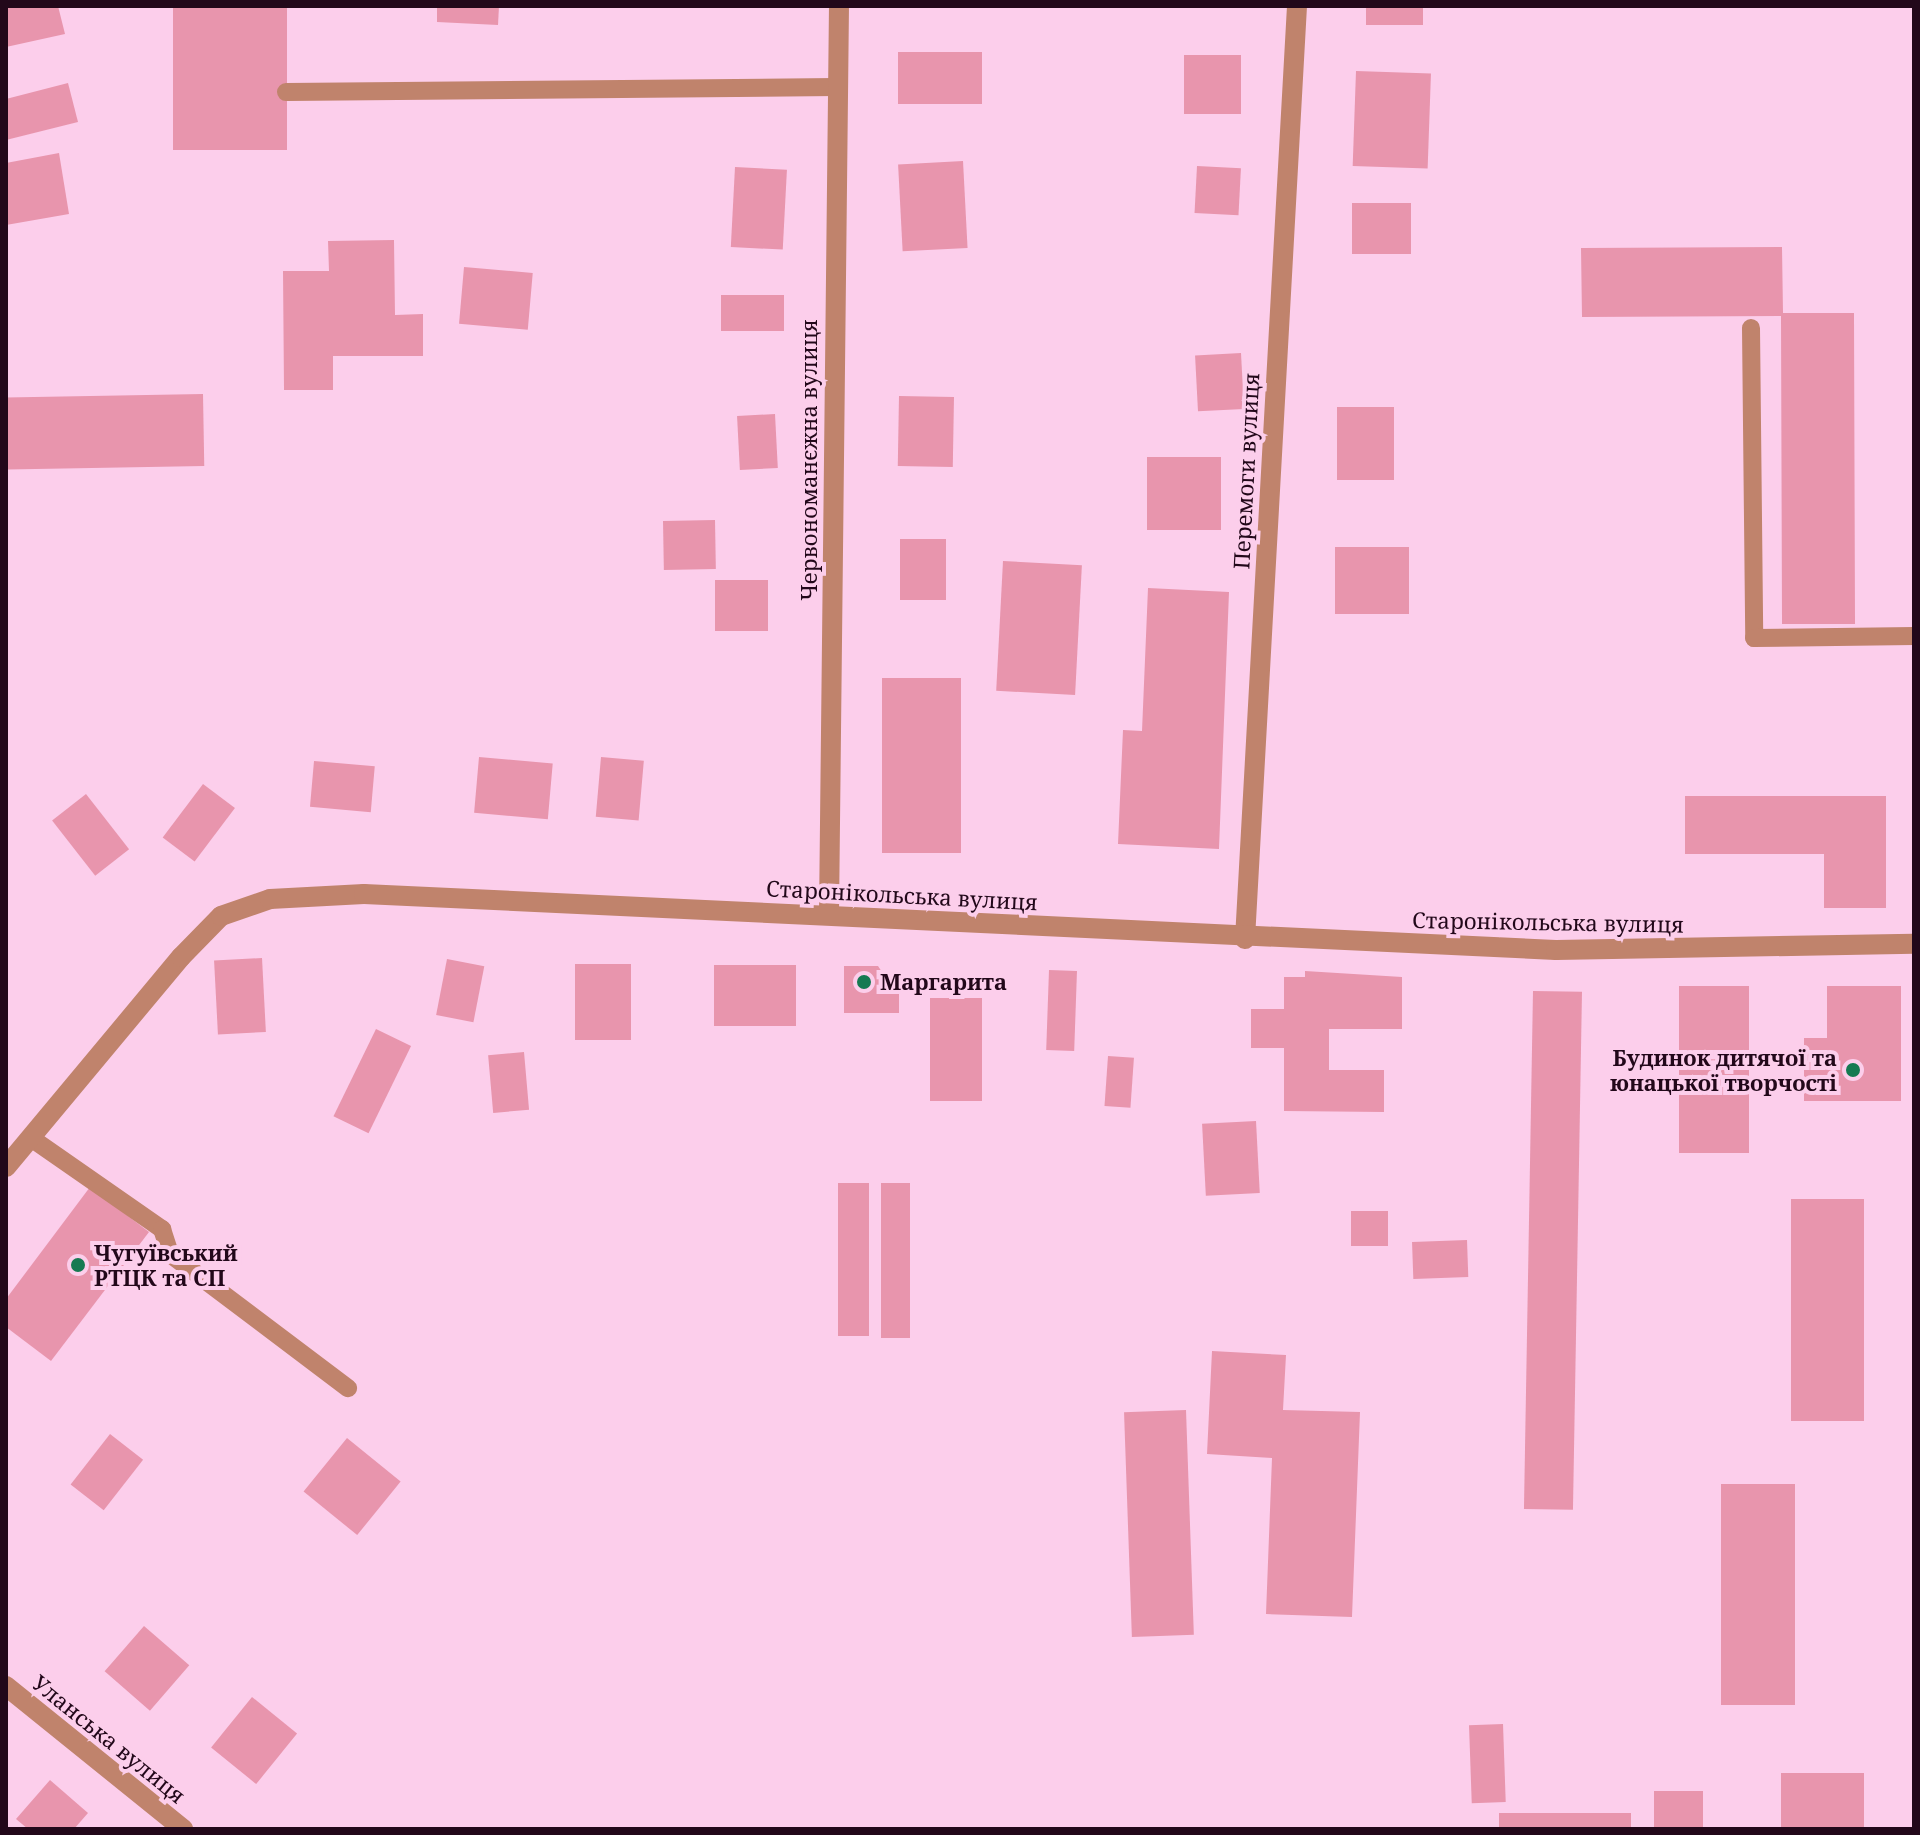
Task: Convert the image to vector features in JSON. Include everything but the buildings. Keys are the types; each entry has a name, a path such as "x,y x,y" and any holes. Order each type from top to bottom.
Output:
{"street":[{"name":"Червономанєжна вулиця","path":"829,914 839,6"},
{"name":"Перемоги вулиця","path":"1245,939 1297,6"},
{"name":"Старонікольська вулиця","path":"6,1167 181,957 221,916 270,899 364,894 829,914 1245,939 1556,950 1914,944"},
{"name":"Уланська вулиця","path":"6,1686 183,1829"}],"lane":[{"path":"286,92 836,87"},
{"path":"1751,328 1754,638 1914,636"},
{"path":"31,1138 162,1229 170,1254 348,1388"}],"place":[{"name":"Маргарита","path":"864,982"},
{"name":"Будинок дитячої та юнацької творчості","path":"1853,1070"},
{"name":"Чугуївський РТЦК та СП","path":"78,1265"}]}
